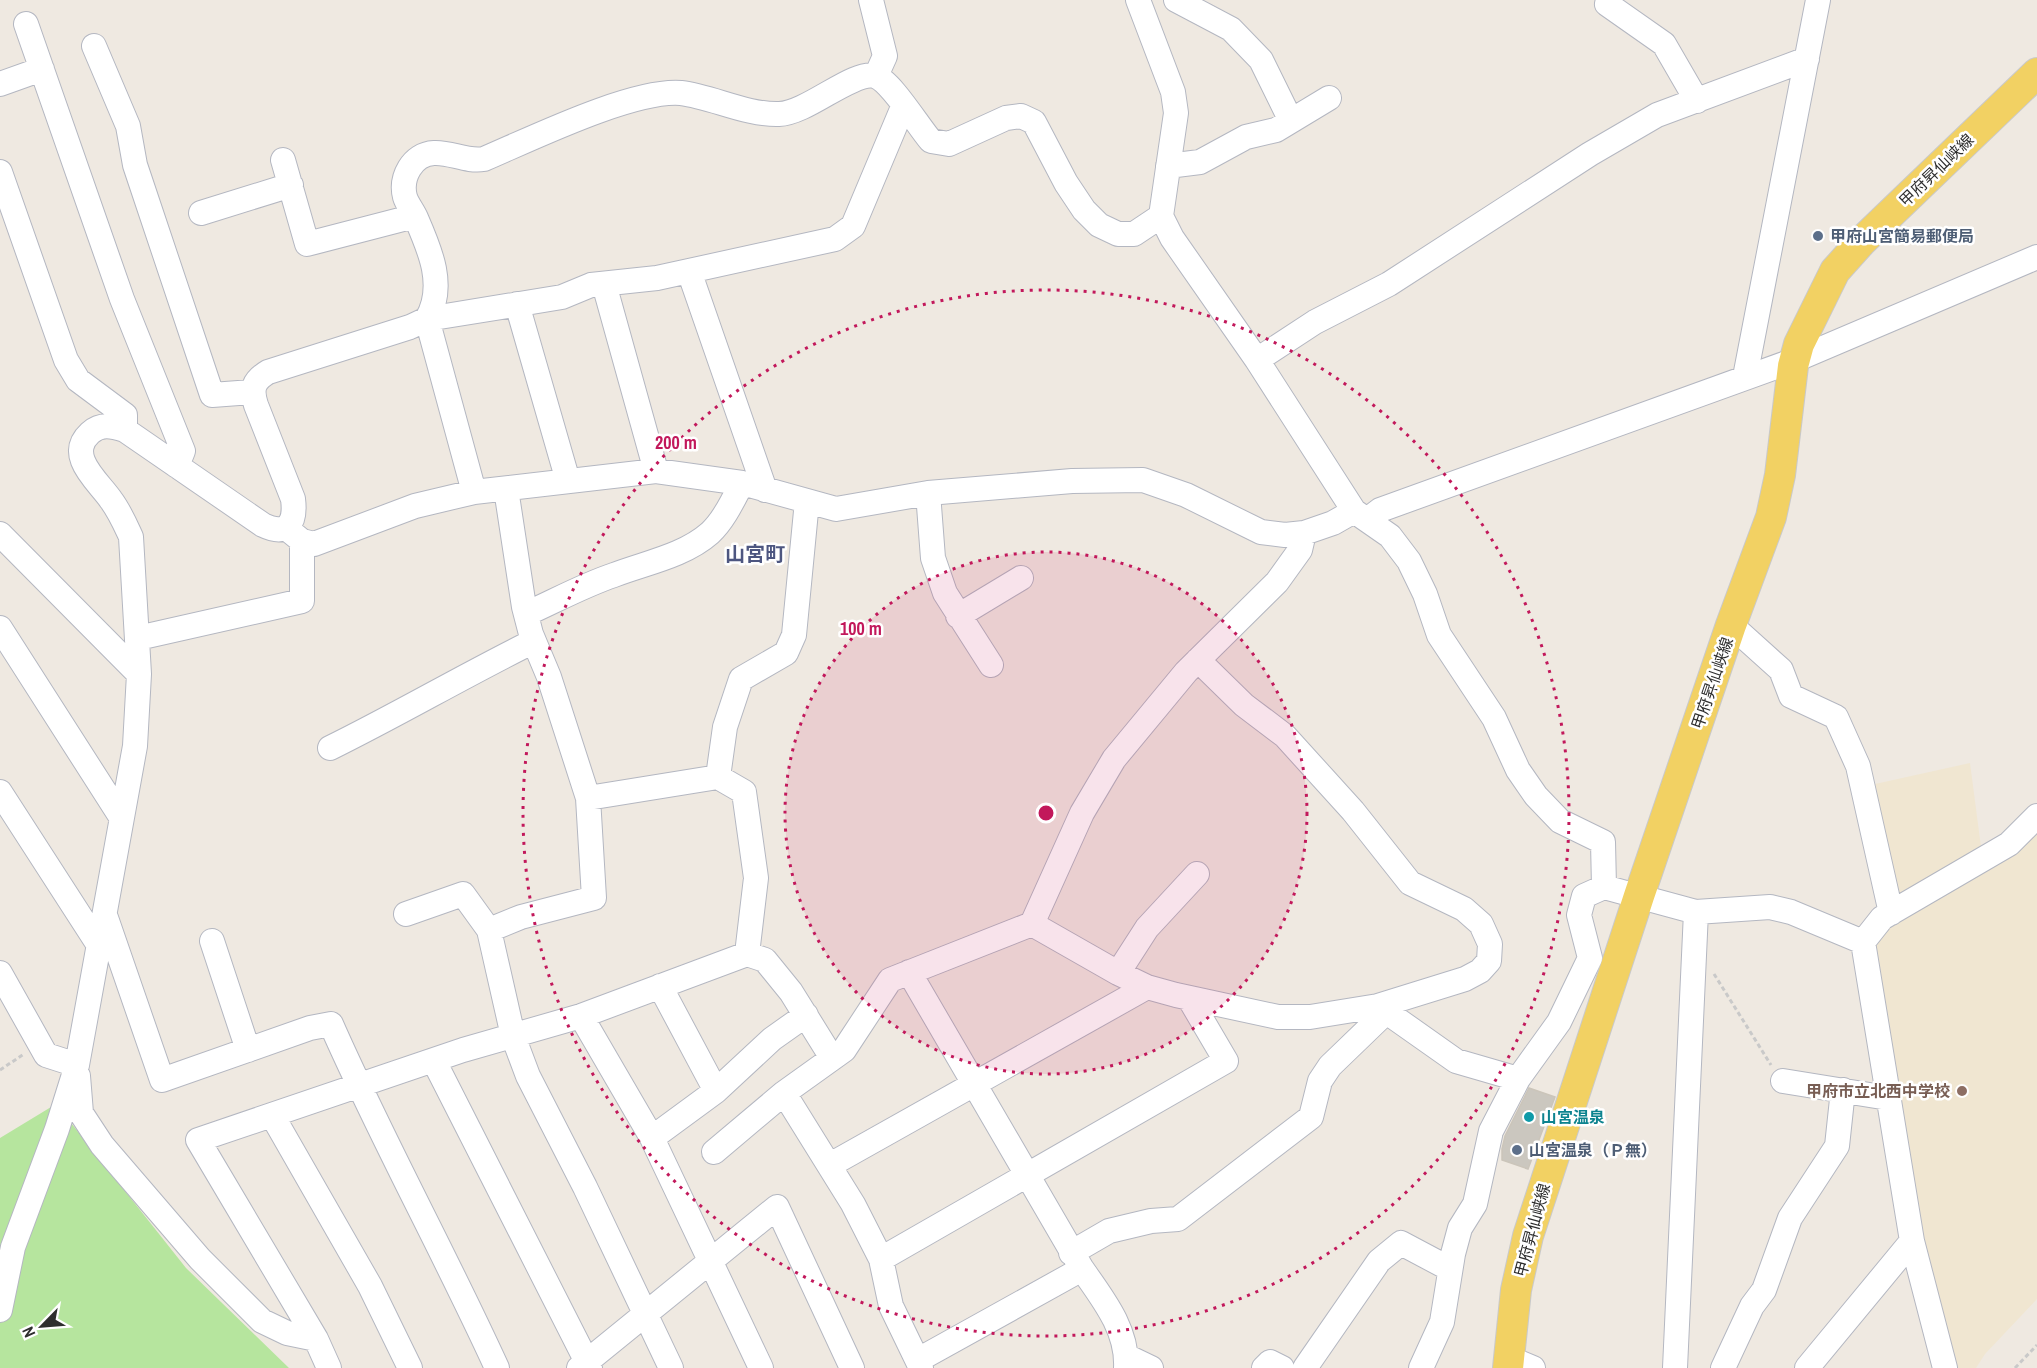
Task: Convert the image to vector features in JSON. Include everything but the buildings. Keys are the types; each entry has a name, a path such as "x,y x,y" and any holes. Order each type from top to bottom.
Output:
{"main road":[{"name":"甲府昇仙峡線","path":"1517,1365 1516,1290 1528,1236 1731,625 1771,517 1799,344 1835,271 1861,242 2037,75"}],"street":[{"path":"871,0 885,56 876,76"},
{"path":"1168,0 1140,6 1173,92 1176,112 1161,216 1172,238 1257,360 1360,515 1390,537 1409,561 1425,594 1439,635 1494,718 1518,770 1536,796 1560,821 1603,842 1604,887"},
{"path":"1176,0 1231,29 1261,60 1292,121"},
{"path":"1608,0 1607,4 1664,44 1697,101"},
{"path":"1745,377 1818,0"},
{"path":"26,24 122,299 183,451 177,466"},
{"path":"94,46 128,126 135,165 212,395 252,392"},
{"path":"1257,360 1316,322 1389,284 1590,154 1657,116 1807,59"},
{"path":"0,84 42,69"},
{"path":"474,492 427,319 437,294 430,254 405,198 406,172 414,161 434,153 472,161 484,159 604,110 664,93 681,93 779,114 810,105 863,76 876,76 888,86 931,141 941,145 949,144 1006,118 1021,116 1034,122 1066,183 1084,210 1099,225 1118,234 1134,234 1161,216"},
{"path":"1168,166 1200,162 1246,137 1276,130 1329,98"},
{"path":"138,638 302,601 294,534 293,499 252,392 259,378 268,372 410,327 427,319 562,297 591,285 657,278 826,241 845,233 853,226 903,107"},
{"path":"283,160 307,244 415,216"},
{"path":"0,172 66,360 78,380 124,415 125,430"},
{"path":"201,213 291,186"},
{"path":"0,1310 13,1247 57,1129 77,1065 106,916 121,817 135,746 139,674 131,537 122,516 110,497 92,480 82,458 83,446 88,434 98,428 108,425 125,430 263,525 294,534 314,544 415,506 474,492 656,471 742,483 836,508 928,493 1072,481 1143,480 1186,495 1261,532 1285,535 1304,533 1380,510 1795,360 2037,257"},
{"path":"689,271 765,489"},
{"path":"604,284 656,471"},
{"path":"517,304 568,481"},
{"path":"526,614 613,575 646,565 697,542 711,532 725,514 742,483"},
{"path":"489,930 521,917 594,898 588,798 526,614 506,489"},
{"path":"928,493 933,558 945,593 957,616 991,665"},
{"path":"718,777 725,727 741,679 786,653 794,635 807,501"},
{"path":"714,1152 784,1093 844,1050 890,980 1032,924 1082,813 1114,759 1197,660 1277,582 1300,550 1304,533"},
{"path":"0,534 139,674"},
{"path":"957,616 1021,578"},
{"path":"1731,625 1781,670 1791,696 1836,717 1858,766 1891,913"},
{"path":"0,628 121,817"},
{"path":"330,748 412,708 445,686 534,641"},
{"path":"1032,924 1147,987 1278,1017 1310,1017 1382,1009 1465,979 1489,961 1490,944 1481,924 1464,909 1410,883 1353,812 1285,736 1244,705 1197,660"},
{"path":"588,798 718,777 744,792 756,878 747,954"},
{"path":"0,792 100,947"},
{"path":"1946,1368 1912,1241 1863,942 1882,918 2009,844 2037,816"},
{"path":"1118,973 1147,928 1197,874"},
{"path":"1421,1368 1442,1322 1450,1269 1460,1228 1475,1204 1491,1131 1518,1079 1559,1022 1590,958 1579,915 1584,896 1604,887 1696,912 1770,907 1791,912 1863,942"},
{"path":"406,914 464,894 489,930 513,1036 528,1076 671,1368"},
{"path":"1675,1368 1696,912"},
{"path":"106,916 162,1080 331,1024 358,1085 456,1278 497,1368"},
{"path":"212,941 248,1050"},
{"path":"329,1368 316,1339 198,1140 434,1060 581,1016 747,954 765,960 790,992 832,1058"},
{"path":"909,972 1077,1261 1113,1313 1126,1362 1151,1368"},
{"path":"0,973 46,1055 77,1065"},
{"path":"660,986 716,1091"},
{"path":"830,1166 1147,987"},
{"path":"881,1259 1226,1061 1189,998"},
{"path":"1382,1009 1456,1061 1518,1079"},
{"path":"784,1093 830,1166 881,1259 891,1306 919,1364 1077,1261 1109,1230 1150,1221 1178,1219 1311,1117 1320,1081 1330,1066 1382,1009"},
{"path":"581,1016 652,1138 760,1368"},
{"path":"652,1138 716,1091 772,1038 806,1016"},
{"path":"434,1060 586,1366 777,1207 852,1368"},
{"path":"77,1065 81,1113 102,1146 193,1250 262,1321 287,1333 316,1339"},
{"path":"1783,1081 1888,1098"},
{"path":"1723,1368 1752,1306 1764,1290 1790,1218 1837,1146 1843,1090"},
{"path":"272,1115 370,1286 410,1368"},
{"path":"1807,1368 1912,1241"},
{"path":"1305,1368 1379,1261 1401,1243 1450,1269"},
{"path":"1264,1368 1270,1362 1282,1368"}],"path":[{"path":"1694,971 1715,974 1783,1081"},
{"path":"0,1070 27,1052"},
{"path":"2015,1368 2037,1345"}],"shaded area":[{"path":"1970,763 1981,847 1894,901 1866,786"},
{"name":"甲府市立北西中学校","path":"2037,825 2037,1299 1985,1354 1976,1368 1945,1368 1863,942"}],"green space":[{"path":"56,1104 186,1268 289,1368 0,1368 0,1138"}],"place":[{"name":"甲府山宮簡易郵便局","path":"1818,236"},
{"name":"甲府市立北西中学校","path":"1962,1091"},
{"name":"山宮温泉","path":"1529,1117"},
{"name":"山宮温泉（Ｐ無）","path":"1517,1150"}],"district":[{"name":"山宮町","path":"755,553"}]}
